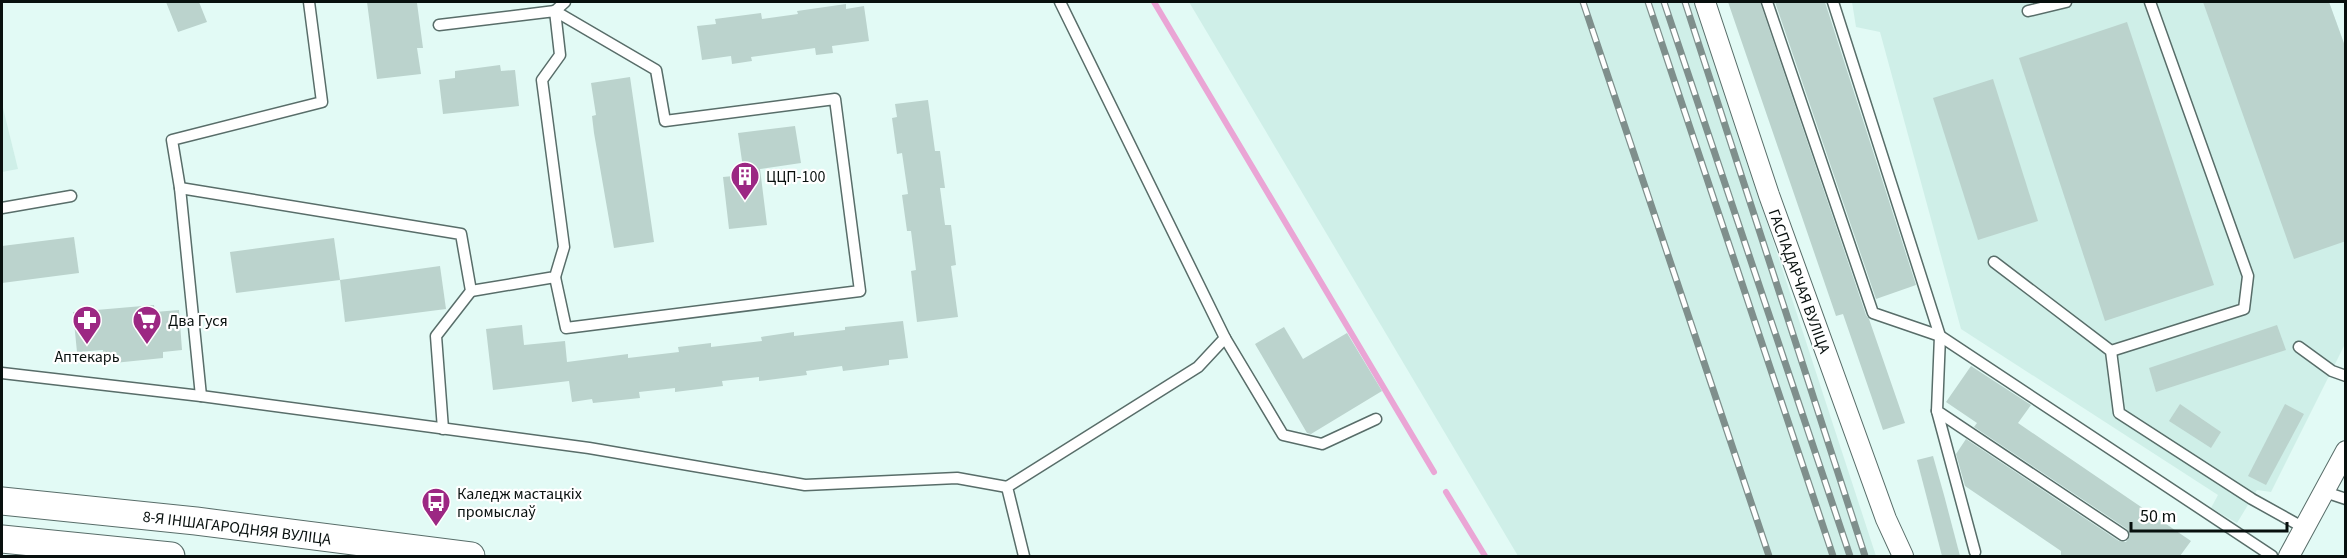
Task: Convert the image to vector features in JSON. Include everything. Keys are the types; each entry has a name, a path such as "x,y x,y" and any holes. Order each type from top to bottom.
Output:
{"main road":[{"name":"8-Я ІНШАГАРОДНЯЯ ВУЛІЦА","path":"2,501 196,521 471,556"},
{"path":"2,539 171,556"}],"street":[{"name":"ГАСПАДАРЧАЯ ВУЛІЦА","path":"1706,2 1769,195 1886,519 1903,556"},
{"path":"2289,556 2306,529 2346,451"}],"lane":[{"path":"201,396 180,188 172,140 322,102 309,2"},
{"path":"439,25 554,6 565,2"},
{"path":"1060,2 1225,338 1283,435 1322,444 1376,419"},
{"path":"1767,2 1873,313 1940,336 2272,556"},
{"path":"1833,2 1940,336 1937,411 1975,552"},
{"path":"2028,11 2066,2"},
{"path":"2111,351 2244,309 2248,276 2150,2"},
{"path":"554,6 656,69 665,121 835,99 860,291 566,328 555,277 564,247 542,80 560,55 554,6"},
{"path":"180,188 461,234 471,291"},
{"path":"2,208 71,196"},
{"path":"1994,262 2111,351 2119,413 2252,499 2306,529"},
{"path":"443,429 436,336 471,291 555,277"},
{"path":"2,373 201,396 589,448 805,485 957,478 1007,486 1198,367 1225,338"},
{"path":"2299,347 2332,371 2346,376"},
{"path":"1937,411 2123,534"},
{"path":"1007,486 1024,556"},
{"path":"2325,492 2346,499"}],"shaded area":[{"path":"1189,2 1695,2 1876,556 1518,556"},
{"path":"1852,2 2329,2 2346,49 2345,344 2271,492 2257,490 2237,523 2211,508 2218,495 1961,329 1880,32 1856,27"},
{"path":"2,104 18,169 2,172"}],"building":[{"path":"166,2 199,2 207,22 178,32"},
{"path":"367,2 417,3 423,48 417,48 421,74 377,79"},
{"path":"1728,2 1760,2 1905,423 1883,430 1843,314 1836,316"},
{"path":"1775,2 1825,2 1916,285 1876,299"},
{"path":"2203,2 2329,2 2346,49 2346,241 2294,259"},
{"path":"846,4 846,9 864,6 869,41 832,46 833,53 816,55 815,48 751,57 752,61 732,64 731,56 702,60 697,26 716,24 715,19 761,13 762,19"},
{"path":"2127,22 2214,285 2105,321 2019,58"},
{"path":"500,65 501,71 515,70 519,106 443,114 439,80 455,78 455,71"},
{"path":"630,77 654,242 614,248 594,133 592,116 596,115 591,83"},
{"path":"1993,79 2038,221 1978,240 1933,98"},
{"path":"928,100 935,151 940,151 945,188 940,188 945,225 951,225 956,265 951,266 958,317 917,322 911,271 916,270 911,231 907,231 902,195 908,194 902,153 897,154 892,118 897,117 895,104"},
{"path":"795,126 801,163 760,169 767,225 729,229 723,177 744,175 738,133"},
{"path":"74,237 79,273 2,283 2,246"},
{"path":"334,238 340,280 236,293 230,252"},
{"path":"440,266 446,309 345,322 340,280"},
{"path":"154,305 155,312 179,310 182,350 163,352 163,358 104,364 103,350 77,352 73,312"},
{"path":"903,321 908,358 889,360 889,365 843,371 842,366 806,371 807,375 759,381 759,377 722,381 723,386 675,392 675,388 639,392 640,398 593,403 592,399 572,402 569,381 493,390 486,329 522,325 524,345 565,341 567,362 628,354 628,358 679,352 678,347 711,343 711,347 762,341 761,337 794,332 794,336 845,330 845,327"},
{"path":"2277,325 2286,350 2156,392 2149,368"},
{"path":"1284,327 1303,359 1347,333 1382,391 1311,434 1307,433 1255,344"},
{"path":"1971,366 2031,405 2018,423 2191,541 2180,556 2061,556 2061,551 1965,486 1956,454 1966,439 2119,541 2126,542 2130,536 2127,529 1974,427 1977,423 1946,402"},
{"path":"2180,404 2221,432 2211,448 2169,421"},
{"path":"2285,404 2304,414 2266,485 2248,476"},
{"path":"1933,456 1960,556 1942,556 1917,460"}],"waterway":[{"path":"1154,2 1434,472"},
{"path":"1446,492 1485,556"}],"railway":[{"path":"1583,2 1769,556"},
{"path":"1648,2 1833,556"},
{"path":"1664,2 1850,556"},
{"path":"1685,2 1865,556"}],"place":[{"name":"ЦЦП-100","path":"745,202"},
{"name":"Аптекарь","path":"87,346"},
{"name":"Два Гуся","path":"147,346"},
{"name":"Каледж мастацкіх промыслаў","path":"436,528"}]}
